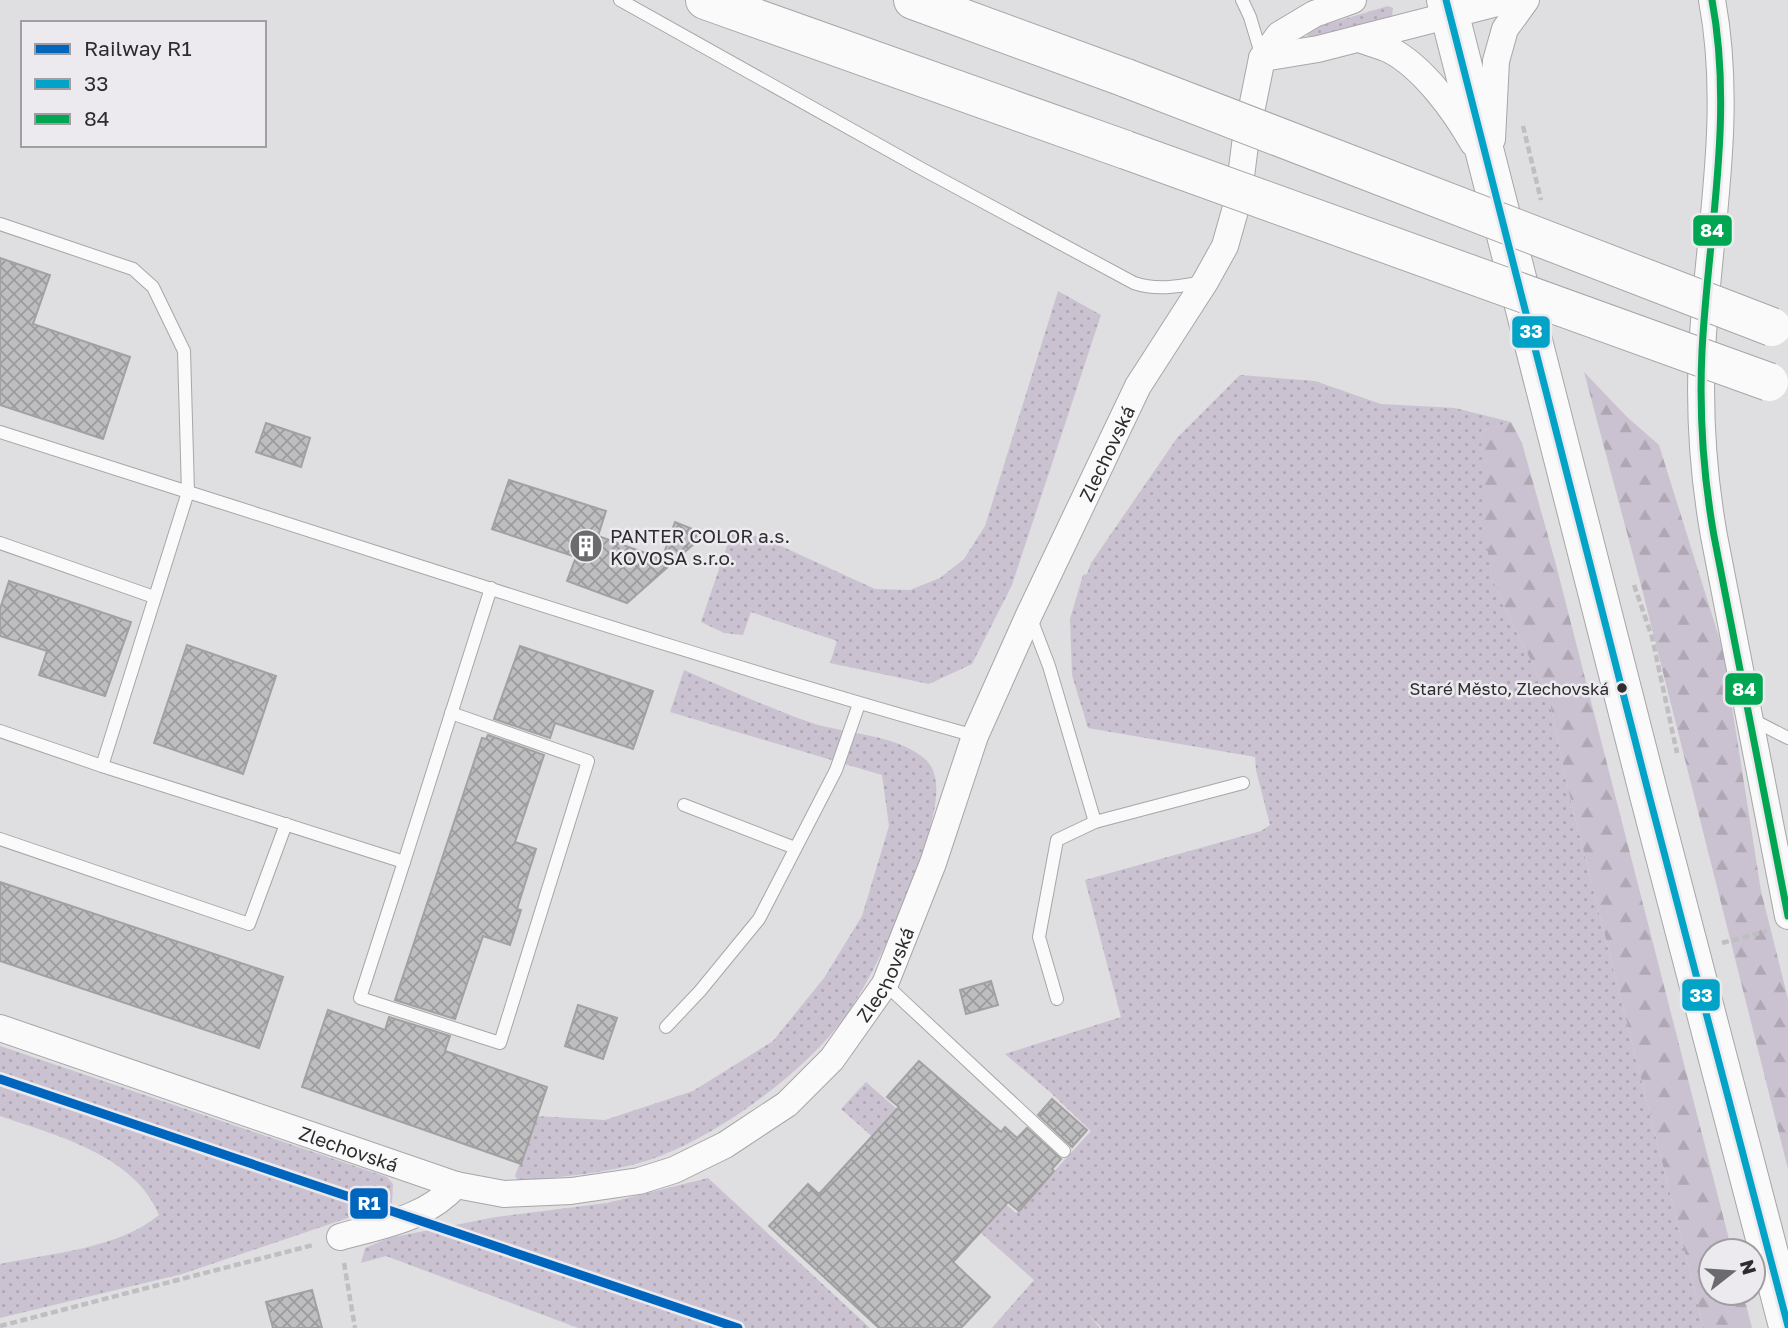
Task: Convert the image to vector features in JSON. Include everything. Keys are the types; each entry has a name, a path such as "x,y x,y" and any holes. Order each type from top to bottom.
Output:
{"main road":[{"path":"705,0 1779,386"},
{"path":"913,0 1126,78 1780,330"},
{"path":"1449,8 1649,795 1788,1326"}],"street":[{"path":"1262,58 1359,39 1449,8 1509,0"},
{"path":"1493,179 1491,124 1496,61 1505,29 1526,0"},
{"path":"1712,0 1720,59 1721,111 1702,348 1702,447 1705,487 1750,719 1781,923"},
{"name":"Zlechovská","path":"0,1028 456,1185 504,1194 571,1191 639,1181 674,1170 725,1145 787,1104 832,1059 886,984 933,863 975,736 1029,615 1138,386 1225,246 1238,200 1246,137 1262,58 1279,35 1314,14 1350,1"},
{"path":"1359,39 1391,50 1426,79 1457,114 1493,179"},
{"path":"340,1237 413,1217 445,1197 456,1185"}],"lane":[{"path":"620,0 946,183 1133,283 1168,288 1205,282"},
{"path":"1242,0 1262,58"},
{"path":"0,224 133,269 153,287 184,351 188,492 102,766"},
{"path":"0,432 859,704 975,736"},
{"path":"0,543 154,597"},
{"path":"451,713 588,761 500,1043 360,998 404,862 451,713 491,588"},
{"path":"1029,615 1049,666 1095,822"},
{"path":"666,1027 700,991 759,919 835,770 859,704"},
{"path":"1750,719 1788,738"},
{"path":"0,731 404,862"},
{"path":"1057,999 1039,937 1057,840 1095,822 1243,783"},
{"path":"684,804 795,848"},
{"path":"0,839 249,925 286,824"},
{"path":"886,984 1064,1152"}],"path":[{"path":"1521,116 1543,210"},
{"path":"1630,572 1652,638 1679,759"},
{"path":"1722,943 1781,923"},
{"path":"1718,930 1725,956"},
{"path":"0,1326 223,1270 340,1237 355,1328"}],"green space":[{"path":"1388,6 1393,8 1392,17 1308,39 1307,30"},
{"path":"1058,291 1101,315 1012,585 972,664 929,684 830,663 837,641 751,612 743,635 724,633 701,622 733,528 770,541 875,589 910,590 940,578 964,559 985,526"},
{"path":"1584,372 1627,417 1659,445 1723,650 1761,891 1788,999 1788,1169 1642,589"},
{"path":"1240,375 1315,381 1381,404 1455,408 1511,422 1481,431 1491,577 1548,694 1569,793 1704,1328 1102,1328 1088,1314 1100,1328 992,1328 1034,1280 841,1109 866,1082 1016,1213 1091,1131 1005,1054 1121,1017 1085,880 1261,831 1270,825 1255,757 1088,728 1072,675 1070,619 1083,575 1087,574 1091,563 1177,438"},
{"path":"1511,422 1522,443 1555,561 1728,1237 1697,1237 1697,1300 1569,793 1548,694 1491,577 1484,520 1481,431"},
{"path":"684,670 812,723 902,745 926,760 936,780 936,793 924,846 899,914 863,988 836,1028 790,1075 733,1117 676,1150 617,1168 519,1182 515,1176 536,1116 605,1120 693,1091 773,1041 824,978 862,916 889,826 882,775 670,712"},
{"path":"0,1046 387,1177 393,1184 392,1203 182,1274 0,1318 0,1264 104,1243 159,1215 148,1194 113,1162 68,1140 0,1116"},
{"path":"708,1178 870,1328 578,1328 386,1256 361,1263 365,1248 389,1238 496,1217 607,1203"},
{"path":"1699,1307 1747,1307 1752,1328 1704,1328"}],"building":[{"path":"0,258 50,275 33,324 130,357 103,439 0,405"},
{"path":"266,423 310,438 301,467 256,452"},
{"name":"PANTER COLOR a.s. KOVOSA s.r.o.","path":"509,480 606,511 598,536 662,559 675,522 705,534 627,603 567,581 576,557 492,529"},
{"path":"9,581 131,622 105,696 39,675 47,651 0,636 0,609"},
{"path":"187,645 276,676 243,774 154,743"},
{"path":"520,646 653,691 633,749 555,723 550,738 494,719"},
{"path":"488,735 544,755 515,842 536,849 517,909 521,910 510,945 483,936 455,1019 395,1000 482,738 486,739"},
{"path":"0,882 283,977 259,1048 0,961"},
{"path":"991,981 998,1005 966,1014 960,990"},
{"path":"578,1005 617,1018 603,1059 565,1046"},
{"path":"328,1010 385,1030 389,1017 450,1036 445,1051 547,1087 521,1164 302,1087"},
{"path":"919,1061 1001,1132 1005,1127 1017,1138 1027,1128 1061,1159 1019,1211 1008,1202 953,1262 990,1297 961,1328 879,1328 769,1226 808,1184 819,1194 899,1107 887,1097"},
{"path":"1052,1099 1087,1130 1072,1147 1038,1115"},
{"path":"312,1290 322,1328 273,1328 266,1302"}],"rail line":[{"name":"R1","path":"0,1079 738,1328"}],"transit line":[{"name":"33","path":"1446,0 1788,1326"},
{"name":"84","path":"1712,0 1721,88 1718,176 1702,351 1701,398 1705,467 1714,536 1788,916"}],"place":[{"name":"PANTER COLOR a.s. KOVOSA s.r.o.","path":"586,546"},
{"name":"Staré Město, Zlechovská","path":"1622,688"}]}
